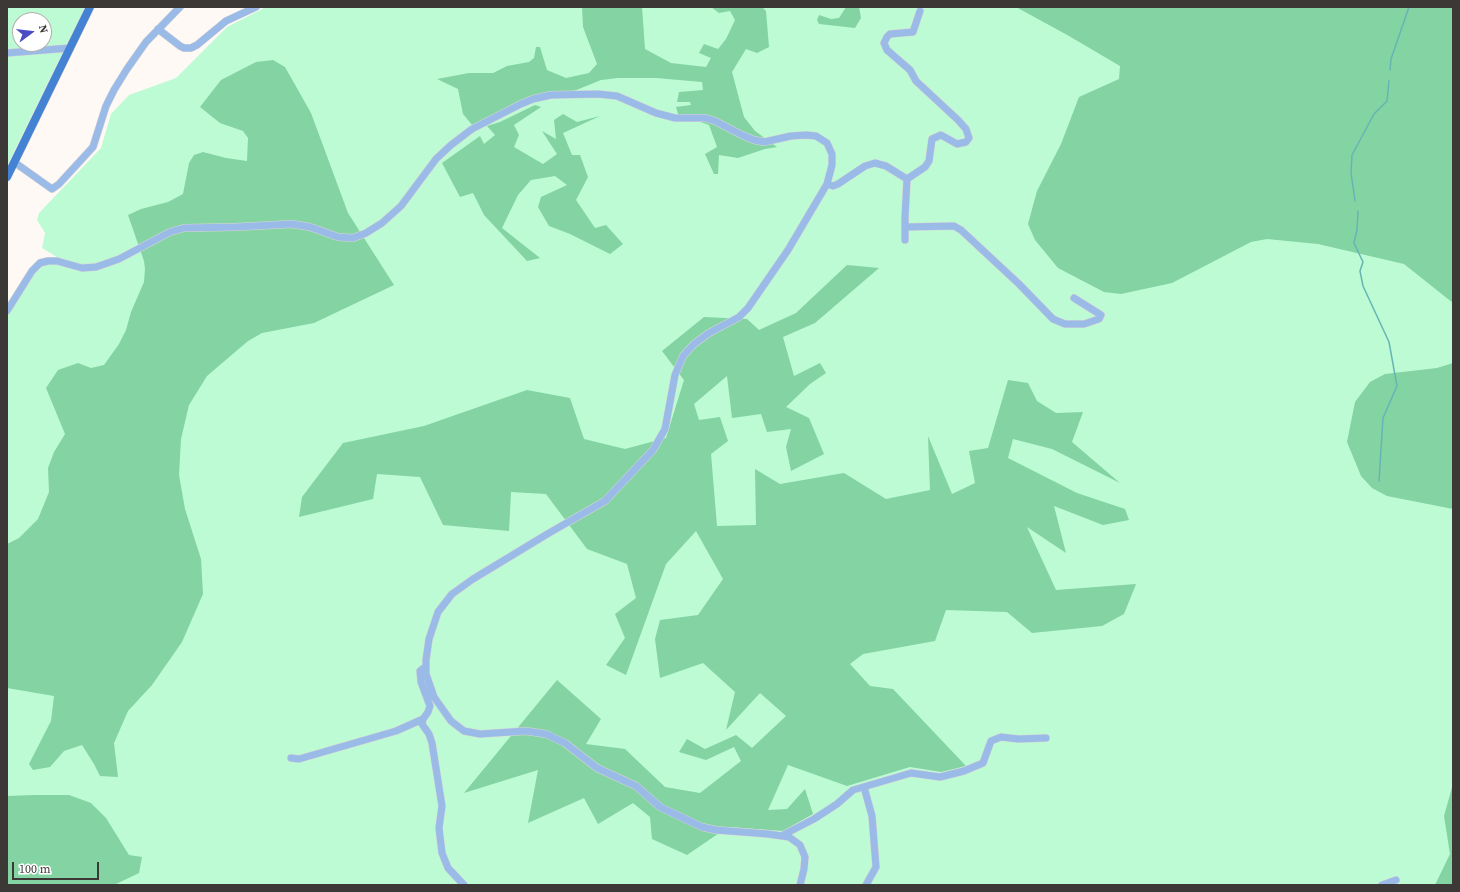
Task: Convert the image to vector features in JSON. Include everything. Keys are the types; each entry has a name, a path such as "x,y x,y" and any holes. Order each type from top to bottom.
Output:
{"main road":[{"path":"7,176 90,7"}],"street":[{"path":"14,162 52,189 59,184 93,147 106,106 127,69 158,29 180,7"},
{"path":"158,29 180,46 184,48 191,48 197,45 226,21 256,7"},
{"path":"905,240 908,180 925,167 929,161 932,139 941,135 957,144 966,142 970,138 966,129 916,81 910,70 887,50 884,43 890,34 913,32 920,11"},
{"path":"7,53 70,48"},
{"path":"7,310 32,271 40,263 57,261 82,268 96,267 119,258 164,234 184,228 292,224 310,227 338,237 353,238 366,233 382,223 401,206 436,159 472,129 521,104 533,99 551,95 598,94 617,96 656,113 675,118 705,118 715,121 754,140 764,142 791,136 806,135 816,136 827,143 832,154 832,165 827,184 788,250 748,308 739,317 709,333 694,344 683,356 675,375 665,429 652,450 604,501 473,579 452,594 438,612 429,639 425,667 434,697 451,721 464,731 473,734 512,731 526,731 546,734 565,743 597,768 636,786 660,807 702,827 716,830 784,835 796,842 804,853 805,862 800,885"},
{"path":"827,184 833,186 838,184 865,166 875,162 886,166 908,180"},
{"path":"906,227 954,226 961,230 1019,284 1052,319 1065,324 1084,324 1099,319 1101,315 1074,298"},
{"path":"291,758 299,759 396,731 423,718 428,712 430,706 421,682 420,671 425,667"},
{"path":"423,718 422,724 429,734 432,743 442,806 439,828 442,853 448,868 464,885"},
{"path":"784,835 814,820 837,804 852,790 911,773 940,777 964,771 983,763 991,741 1001,737 1018,739 1046,738"},
{"path":"864,787 872,816 876,867 866,885"},
{"path":"1382,885 1396,880"}],"green space":[{"path":"7,7 85,7 7,166"},
{"path":"266,7 1453,7 1453,885 7,885 7,304 34,265 60,259 42,248 45,233 37,220 39,213 101,148 111,114 129,95 176,78 227,27"},
{"path":"582,7 642,7 645,49 671,63 706,67 711,58 699,53 704,44 718,49 726,39 735,20 730,11 719,13 711,7 762,7 766,11 769,47 757,53 746,49 732,72 744,117 755,131 777,147 765,149 738,158 719,155 718,174 714,174 705,154 717,147 709,125 678,114 676,107 691,105 690,102 677,102 679,92 703,90 702,82 656,78 618,78 601,80 574,91 542,95 473,126 463,114 458,89 437,79 469,73 493,73 507,66 529,62 534,58 536,47 540,47 547,70 566,78 589,73 597,64 583,27"},
{"path":"846,7 859,7 861,18 855,28 819,24 817,20 819,15 831,19 839,18"},
{"path":"1016,7 1453,7 1453,303 1404,264 1318,244 1267,239 1251,242 1172,283 1121,294 1104,292 1058,268 1035,240 1028,224 1037,191 1061,144 1079,97 1119,79 1120,66"},
{"path":"273,60 285,67 311,113 348,213 394,285 314,323 262,333 248,341 207,376 189,405 181,439 179,475 185,509 201,559 203,594 182,642 152,685 128,711 114,743 118,777 100,776 82,745 64,751 50,767 33,770 29,764 51,721 54,696 7,688 7,544 19,538 38,519 49,492 48,468 54,452 65,434 46,388 58,370 78,363 91,368 104,365 119,344 126,330 131,312 144,282 145,269 144,261 128,215 141,209 168,202 183,194 189,163 194,155 203,152 226,158 247,161 248,138 243,131 220,123 200,107 221,80 256,62"},
{"path":"535,105 541,107 514,125 519,135 514,147 543,164 557,154 542,131 556,139 554,120 563,114 577,122 600,116 563,133 572,155 580,155 588,177 576,200 595,228 606,225 623,244 610,254 570,234 549,226 538,207 541,197 567,185 555,176 531,180 518,195 502,228 540,258 527,261 484,215 473,193 460,197 442,163 480,136 484,144 495,135 487,126 500,122"},
{"path":"847,265 879,268 815,323 783,337 794,376 820,363 826,373 810,384 786,407 809,418 824,454 791,471 786,447 791,429 767,432 761,414 732,418 727,376 694,404 699,420 720,417 728,441 711,454 717,526 756,525 755,469 780,484 844,473 886,499 930,490 928,436 952,494 975,483 969,451 988,448 1008,380 1028,383 1037,401 1056,413 1083,412 1072,442 1120,483 1052,449 1013,439 1008,458 1077,493 1125,509 1129,520 1103,525 1054,506 1066,553 1027,527 1056,590 1136,584 1124,614 1102,626 1032,633 1007,612 946,610 935,641 863,654 850,664 870,686 893,689 966,766 941,772 910,767 847,786 788,765 768,810 787,809 805,789 813,814 783,831 728,827 687,855 652,839 650,817 633,803 598,824 584,798 528,823 538,770 464,793 557,680 601,719 586,744 625,749 665,787 700,793 741,761 734,747 706,760 679,752 687,739 705,749 736,735 752,748 786,716 760,693 726,730 735,692 703,663 660,678 655,639 660,620 698,615 723,579 696,531 666,564 626,675 606,665 625,638 615,614 636,598 627,564 587,549 546,494 511,492 509,531 443,525 420,477 377,474 373,499 299,517 302,497 343,443 424,426 527,390 570,398 584,439 625,449 666,438 684,380 662,351 704,317 747,319 759,330 796,313"},
{"path":"1453,363 1453,509 1387,496 1372,488 1361,476 1347,442 1355,402 1370,382 1385,374 1437,368"},
{"path":"1453,784 1453,885 1435,885 1450,854 1444,816"},
{"path":"69,795 91,803 106,818 129,855 142,857 139,873 114,885 7,885 7,796"}],"waterway":[{"path":"1390,70 1391,59 1409,7"},
{"path":"1355,201 1351,173 1352,155 1374,114 1387,101 1389,81"},
{"path":"1358,211 1357,230 1354,243 1363,262 1360,271 1363,286 1389,342 1397,386 1383,418 1379,481"}]}
